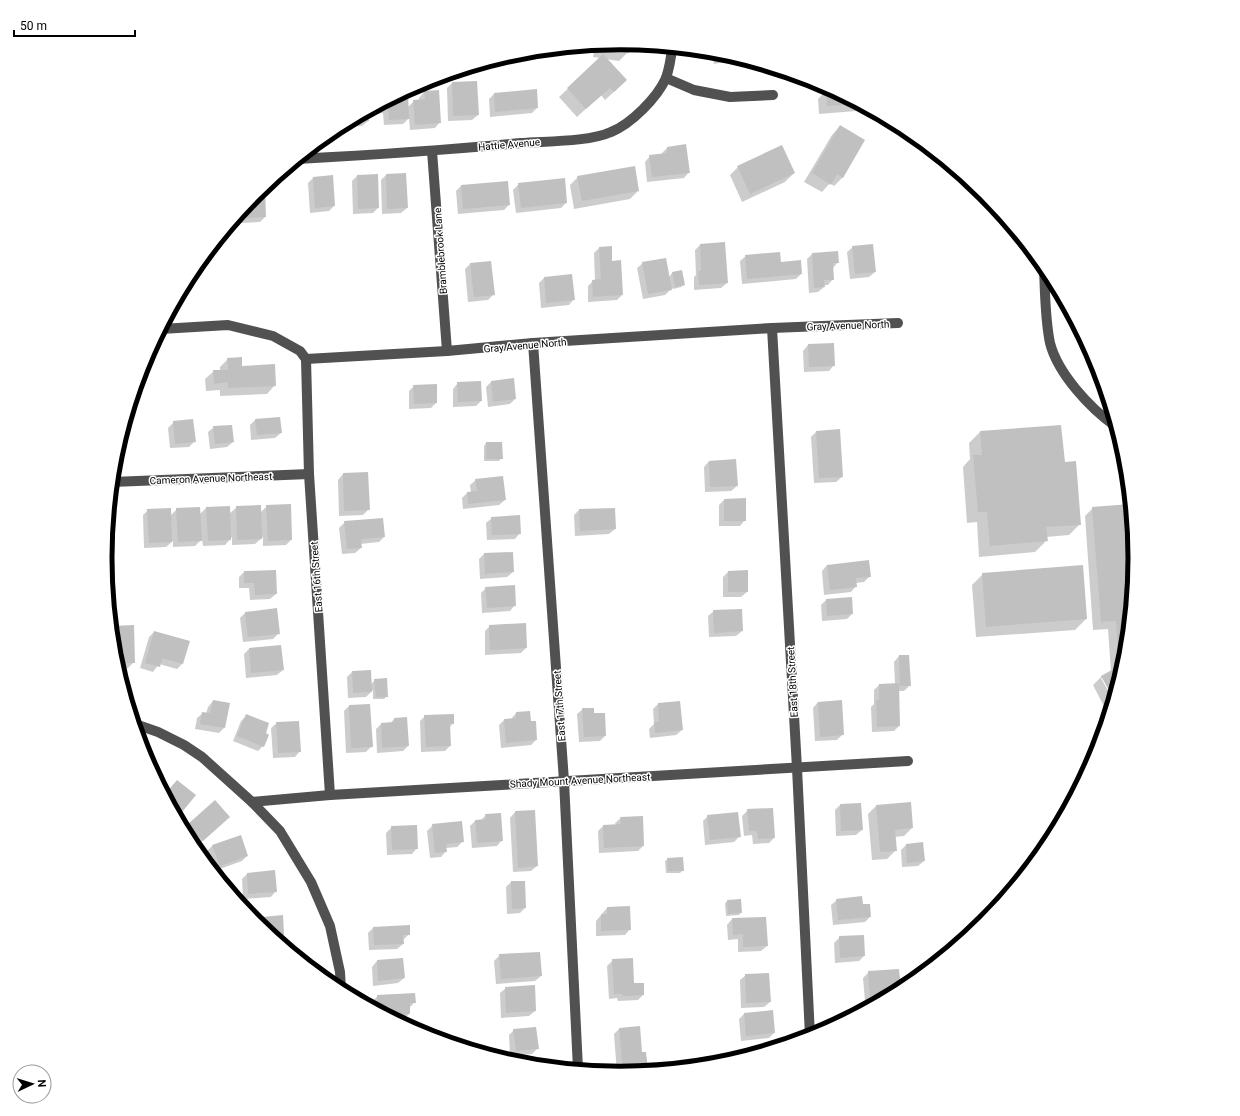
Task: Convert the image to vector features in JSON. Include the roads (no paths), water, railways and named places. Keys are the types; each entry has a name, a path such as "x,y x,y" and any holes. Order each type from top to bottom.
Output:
{"street":[{"name":"Hattie Avenue","path":"307,158 432,151 596,137 611,132 625,124 649,102 666,78 671,53"},
{"path":"666,78 694,90 730,97 773,95"},
{"name":"Bramblebrook Lane","path":"432,151 447,351"},
{"path":"1045,280 1047,321 1050,343 1054,355 1065,375 1076,389 1109,420"},
{"name":"Gray Avenue North","path":"306,359 447,351 533,343 772,328 898,323"},
{"path":"166,329 228,325 273,336 300,351 306,359"},
{"name":"East 18th Street","path":"772,328 797,768 810,1029"},
{"name":"East 17th Street","path":"533,343 564,781 578,1064"},
{"name":"East 16th Street","path":"306,359 309,474 330,795"},
{"name":"Cameron Avenue Northeast","path":"118,482 309,474"},
{"path":"141,726 158,732 184,745 202,757 252,802 280,831 311,882 330,926 341,982"},
{"name":"Shady Mount Avenue Northeast","path":"252,802 330,795 908,761"}]}
